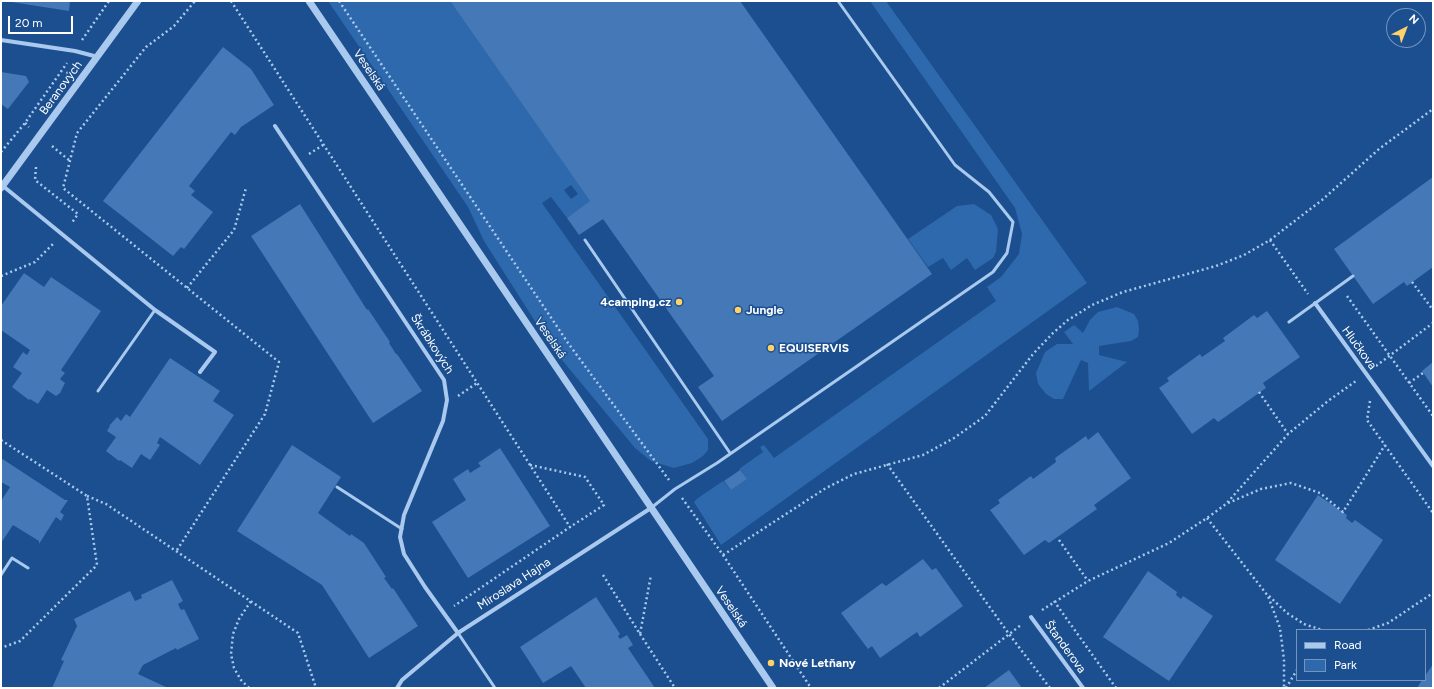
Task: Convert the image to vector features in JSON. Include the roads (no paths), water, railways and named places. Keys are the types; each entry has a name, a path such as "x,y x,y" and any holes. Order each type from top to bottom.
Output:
{"street":[{"name":"Beranových","path":"2,187 138,1"},
{"name":"Veselská","path":"309,1 773,688"},
{"path":"1,40 75,51 98,57"},
{"name":"Škrábkových","path":"275,126 444,380 448,400 443,421 404,515 400,537 404,554 458,633"},
{"path":"2,187 155,310 215,352 200,372"},
{"name":"Hlučkova","path":"1314,303 1433,466"},
{"name":"Miroslava Hajna","path":"397,688 402,680 458,633 651,508"},
{"name":"Štanderova","path":"1031,617 1083,688"}],"lane":[{"path":"651,508 675,489 730,453 993,272 1007,253 1013,222 989,192 955,165 838,1"},
{"path":"585,240 730,453"},
{"path":"1289,322 1353,276"},
{"path":"98,391 155,310"},
{"path":"337,487 402,529"},
{"path":"1,575 12,558 28,568"},
{"path":"458,633 495,688"}],"place":[{"name":"4camping.cz","path":"679,302"},
{"name":"Jungle","path":"738,310"},
{"name":"EQUISERVIS","path":"771,348"},
{"name":"Nové Letňany","path":"771,663"}]}
